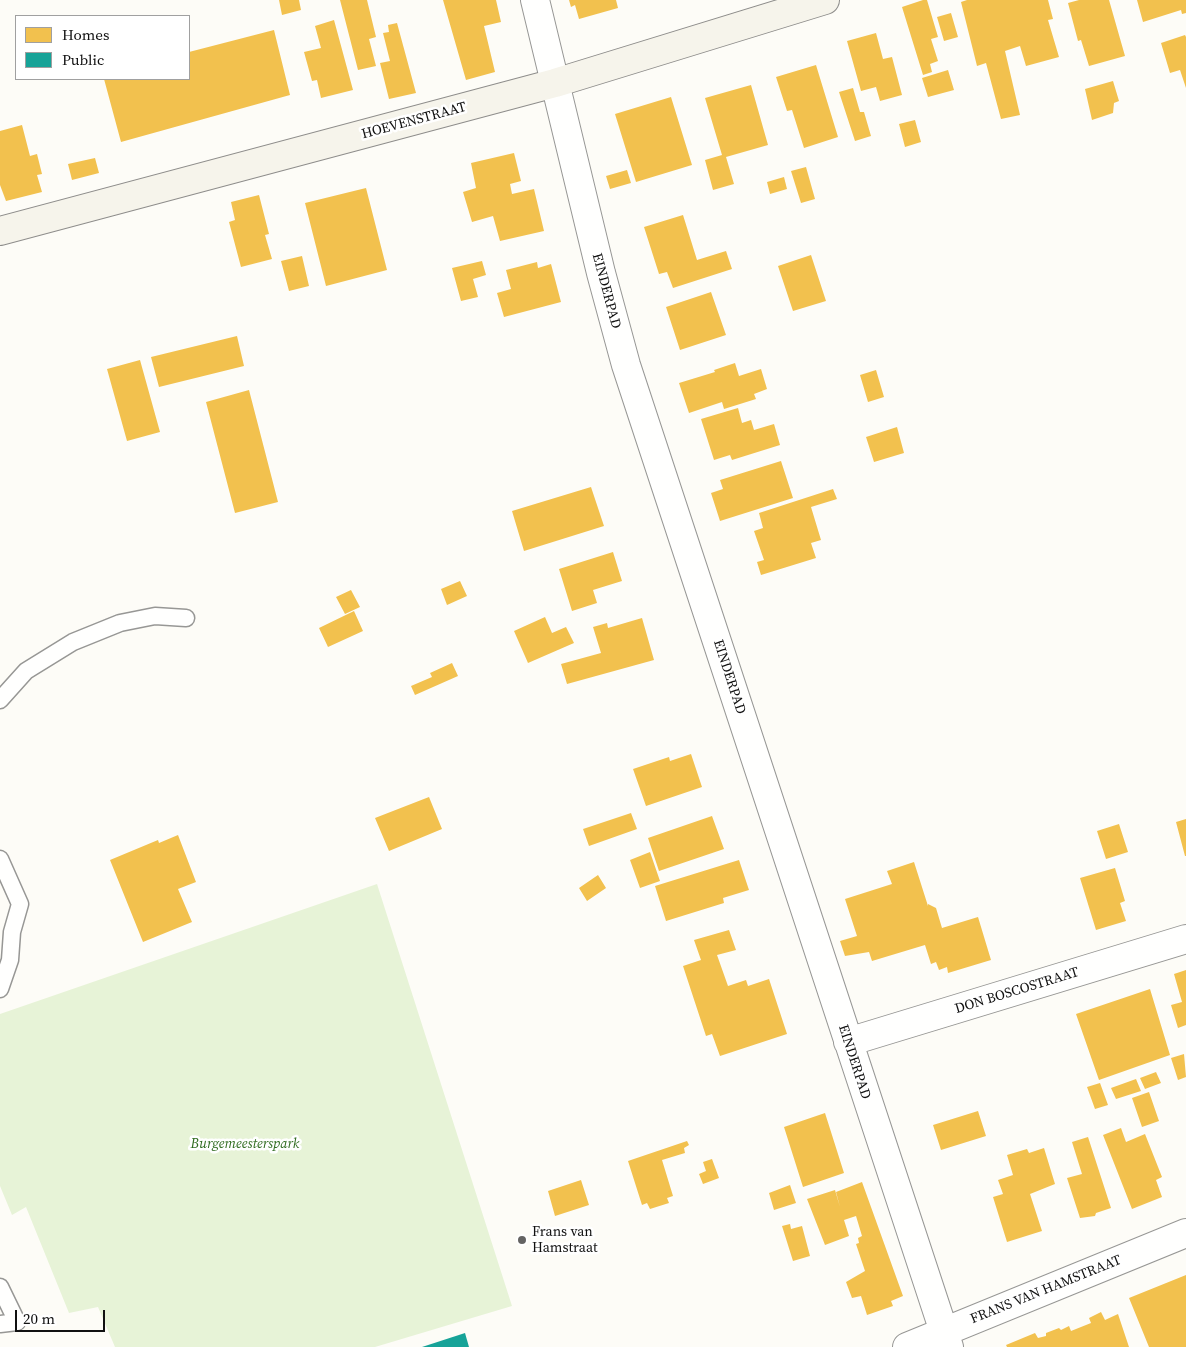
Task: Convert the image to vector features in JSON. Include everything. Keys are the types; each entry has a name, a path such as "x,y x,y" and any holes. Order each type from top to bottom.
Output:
{"main road":[{"name":"HOEVENSTRAAT","path":"0,231 555,83 825,0"}],"street":[{"name":"EINDERPAD","path":"536,0 600,273 626,365 946,1339"},
{"name":"DON BOSCOSTRAAT","path":"848,1042 1186,939"},
{"name":"FRANS VAN HAMSTRAAT","path":"907,1347 946,1339 1186,1233"}],"lane":[{"path":"0,700 26,671 73,642 120,623 156,616 186,618"},
{"path":"0,859 20,904 12,932 10,960 0,988"},
{"path":"0,1287 17,1322 0,1324"}],"green space":[{"name":"Burgemeesterspark","path":"377,884 512,1306 375,1347 115,1347 98,1307 69,1313 26,1207 12,1215 0,1186 0,1014"}],"building: Homes":[{"path":"279,0 299,0 301,10 282,15"},
{"path":"340,0 367,0 376,37 369,39 376,66 358,70"},
{"path":"443,0 496,0 501,22 484,26 495,72 466,80"},
{"path":"569,0 616,0 618,8 579,19 575,5 571,7"},
{"path":"927,0 938,37 931,39 938,61 930,64 932,72 923,75 902,7"},
{"path":"967,0 1048,0 1053,19 1048,20 1059,57 1026,66 1020,46 1005,51 1020,115 1001,119 986,63 977,66 961,2"},
{"path":"1079,0 1109,0 1125,56 1089,66 1081,40 1078,41 1068,3"},
{"path":"1137,0 1186,0 1186,13 1182,14 1181,10 1143,22"},
{"path":"951,13 958,37 944,41 937,17"},
{"path":"334,20 353,90 321,98 317,80 312,81 304,52 321,48 315,26"},
{"path":"397,23 416,93 389,99 380,63 390,61 383,33 389,32 388,25"},
{"path":"274,30 290,95 121,142 104,80 190,80 190,52"},
{"path":"876,33 883,59 892,57 902,95 880,101 876,87 861,91 847,41"},
{"path":"1185,35 1186,88 1180,70 1170,73 1161,43"},
{"path":"816,65 838,137 804,148 792,110 787,111 776,77"},
{"path":"948,70 954,90 928,97 922,78"},
{"path":"1113,81 1119,101 1114,103 1113,113 1092,120 1085,89"},
{"path":"751,85 768,145 726,157 734,184 713,190 705,160 722,155 705,98"},
{"path":"853,88 860,112 864,112 871,136 855,141 839,92"},
{"path":"671,97 692,165 636,182 615,114"},
{"path":"915,120 921,142 905,147 899,124"},
{"path":"22,125 30,156 37,154 42,174 37,175 42,192 6,201 0,185 0,131"},
{"path":"514,153 521,181 510,184 512,194 534,189 544,231 500,241 493,216 472,222 463,192 476,188 471,163"},
{"path":"95,158 99,173 72,180 68,164"},
{"path":"806,167 815,199 801,203 791,171"},
{"path":"627,170 631,183 610,189 606,176"},
{"path":"784,177 787,189 770,194 767,182"},
{"path":"366,188 387,270 326,286 305,203"},
{"path":"259,195 269,234 265,235 272,259 241,267 229,222 235,220 231,202"},
{"path":"683,215 697,260 726,251 732,269 673,288 667,272 659,274 644,227"},
{"path":"811,255 826,301 793,311 778,266"},
{"path":"302,256 309,286 289,291 281,261"},
{"path":"482,261 486,275 473,279 478,297 461,301 452,268"},
{"path":"537,262 538,268 551,264 561,302 504,317 497,293 511,289 506,270"},
{"path":"711,292 726,335 680,350 666,307"},
{"path":"237,336 244,366 159,387 151,357"},
{"path":"140,360 160,432 127,441 107,369"},
{"path":"735,363 739,376 761,369 767,389 754,394 756,399 724,409 722,402 689,413 679,383 715,372 714,370"},
{"path":"876,370 884,397 868,402 860,375"},
{"path":"249,390 278,502 235,513 206,402"},
{"path":"738,408 742,423 751,420 754,430 774,424 780,445 732,460 730,455 714,460 701,419"},
{"path":"897,427 904,453 874,462 866,437"},
{"path":"781,461 793,498 720,521 711,493 723,489 720,480"},
{"path":"591,487 604,526 524,551 512,511"},
{"path":"833,489 837,499 811,507 821,540 811,543 816,558 761,575 757,562 764,560 754,531 763,528 759,513"},
{"path":"613,552 622,581 593,590 597,603 572,611 559,569"},
{"path":"460,581 467,596 447,605 441,589"},
{"path":"351,590 360,607 345,614 336,597"},
{"path":"354,611 363,631 328,647 319,628"},
{"path":"545,617 552,633 566,627 574,643 528,663 514,631"},
{"path":"642,618 654,660 567,684 561,664 601,653 593,627 607,623 608,628"},
{"path":"452,663 458,676 415,695 411,686 432,677 430,673"},
{"path":"691,754 702,787 646,806 633,769 669,757 670,761"},
{"path":"429,797 442,829 389,851 375,818"},
{"path":"631,813 637,829 589,846 583,829"},
{"path":"712,816 724,849 659,871 648,838"},
{"path":"1186,819 1186,856 1185,856 1176,822"},
{"path":"1119,824 1128,852 1106,859 1097,831"},
{"path":"178,835 196,882 178,889 192,922 143,942 110,860 158,840 159,843"},
{"path":"650,852 660,881 640,888 630,860"},
{"path":"739,860 749,890 723,898 724,903 666,921 655,886"},
{"path":"914,862 928,906 928,904 936,908 942,928 978,917 991,960 948,973 947,967 939,970 936,962 931,964 925,945 872,961 869,952 845,956 840,941 857,936 845,899 892,884 887,871"},
{"path":"1115,868 1125,901 1120,903 1126,921 1096,930 1080,878"},
{"path":"598,875 606,888 587,901 579,888"},
{"path":"729,930 736,950 717,955 728,986 746,980 748,986 769,979 787,1034 720,1056 712,1034 706,1036 683,966 701,960 694,940"},
{"path":"1186,970 1186,1025 1178,1028 1171,1005 1182,1002 1174,974"},
{"path":"1150,989 1170,1055 1099,1080 1076,1014"},
{"path":"1184,1054 1186,1077 1178,1080 1171,1058"},
{"path":"1156,1072 1161,1083 1145,1089 1140,1078"},
{"path":"1136,1079 1141,1091 1116,1099 1111,1088"},
{"path":"1100,1083 1108,1105 1095,1109 1087,1087"},
{"path":"1149,1092 1159,1121 1142,1127 1132,1098"},
{"path":"978,1111 986,1136 941,1150 933,1125"},
{"path":"825,1113 844,1173 803,1187 784,1127"},
{"path":"1121,1128 1126,1142 1145,1134 1162,1177 1156,1180 1162,1197 1132,1209 1103,1135"},
{"path":"1088,1137 1111,1208 1096,1213 1095,1216 1080,1218 1067,1178 1082,1174 1072,1142"},
{"path":"687,1141 689,1145 684,1148 685,1153 662,1160 673,1196 667,1198 669,1203 650,1209 647,1203 642,1205 628,1161"},
{"path":"1044,1148 1055,1184 1030,1194 1042,1231 1007,1242 993,1197 1003,1194 998,1180 1013,1175 1007,1155 1027,1149 1029,1153"},
{"path":"712,1159 719,1178 703,1184 699,1174 706,1171 703,1162"},
{"path":"581,1180 589,1205 555,1216 548,1191"},
{"path":"862,1182 903,1296 891,1301 893,1306 867,1315 861,1296 852,1298 846,1282 865,1271 856,1244 859,1243 858,1238 862,1236 856,1216 844,1220 849,1236 825,1245 807,1199 835,1190 840,1207 836,1192"},
{"path":"790,1185 796,1203 774,1210 769,1193"},
{"path":"790,1224 791,1229 802,1226 810,1256 793,1261 782,1226"},
{"path":"1186,1275 1186,1347 1149,1347 1129,1298"},
{"path":"1101,1312 1105,1320 1118,1314 1129,1347 1007,1347 1006,1345 1035,1333 1038,1338 1046,1336 1046,1333 1059,1328 1061,1330 1069,1326 1071,1331 1091,1323 1089,1318"}],"building: Public":[{"path":"465,1333 469,1347 422,1347"}],"place":[{"name":"Frans van Hamstraat","path":"522,1240"}]}
